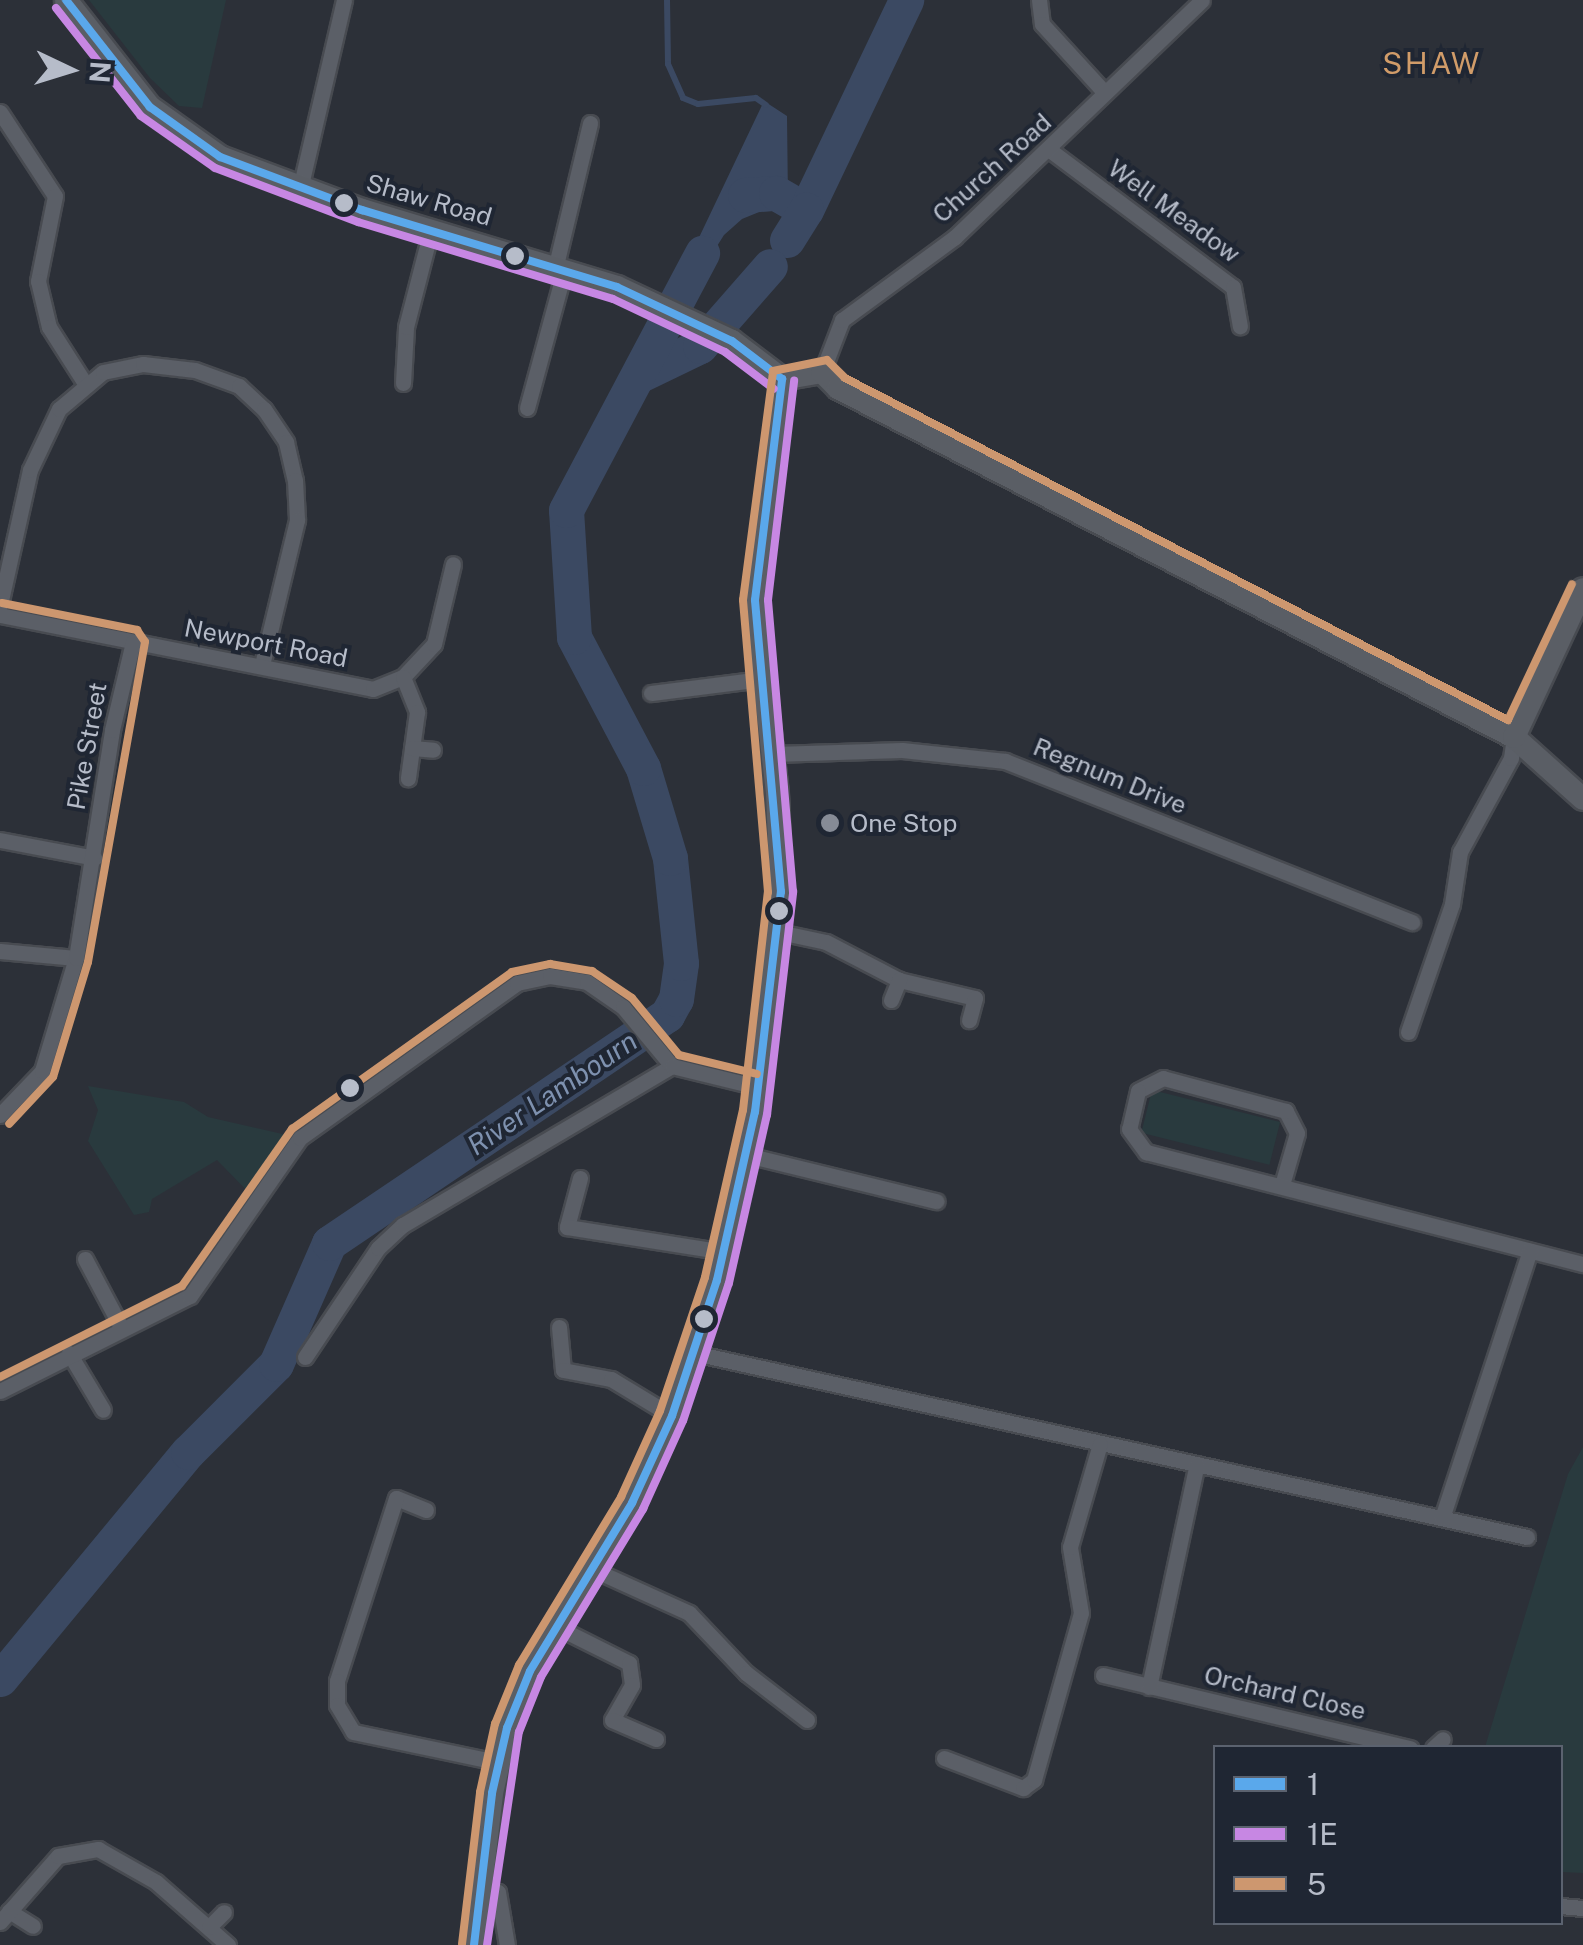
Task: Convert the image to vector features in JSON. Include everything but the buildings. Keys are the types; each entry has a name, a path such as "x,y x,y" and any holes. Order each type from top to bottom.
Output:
{"street":[{"name":"Shaw Road","path":"66,0 169,124 220,157 300,189 560,267 648,301 732,342 782,379"},
{"path":"300,189 344,0"},
{"path":"1039,0 1042,24 1105,93"},
{"name":"Church Road","path":"822,372 842,320 955,238 1050,152 1202,0"},
{"path":"0,112 54,196 38,281 48,327 84,382"},
{"path":"527,408 590,123"},
{"name":"Well Meadow","path":"1050,152 1233,286 1240,326"},
{"path":"402,383 406,327 432,230"},
{"path":"0,606 30,470 59,410 84,382 142,364 194,370 240,386 286,442 296,520 262,664"},
{"path":"474,1945 497,1762 517,1702 672,1416 724,1252 747,1155 754,1086 770,1028 779,932 773,754 755,600 782,379 822,372 838,388 1514,737 1583,799"},
{"path":"408,778 416,700 403,677 438,635 453,564"},
{"path":"1408,1032 1452,904 1460,852 1510,758 1514,737 1583,589"},
{"name":"Newport Road","path":"0,614 373,688 403,677"},
{"name":"Pike Street","path":"0,1114 42,1071 76,958 112,730 134,642"},
{"path":"651,693 762,680"},
{"path":"412,748 432,750"},
{"name":"Regnum Drive","path":"773,754 902,750 1006,761 1412,922"},
{"path":"0,840 94,858"},
{"path":"779,932 826,942 900,980 975,998 969,1020"},
{"path":"0,951 76,958"},
{"path":"0,1391 69,1353 178,1304 201,1285 312,1127 503,990 541,977 575,979 608,994 668,1062 754,1086"},
{"path":"890,1000 900,980"},
{"path":"305,1357 378,1248 403,1225 668,1062"},
{"path":"1282,1185 1297,1133 1286,1112 1163,1078 1144,1083 1130,1118 1136,1146 1282,1185 1530,1251 1583,1264"},
{"path":"747,1155 936,1201"},
{"path":"580,1178 567,1227 724,1252"},
{"path":"1442,1518 1530,1251"},
{"path":"86,1260 122,1329"},
{"path":"559,1327 563,1370 611,1379 672,1416"},
{"path":"69,1353 103,1410"},
{"path":"694,1354 1527,1537"},
{"path":"944,1758 1023,1788 1034,1780 1081,1613 1070,1547 1100,1444"},
{"path":"1148,1687 1196,1464"},
{"path":"426,1510 396,1498 338,1680 337,1705 353,1732 497,1762"},
{"path":"592,1569 689,1613 746,1673 808,1720"},
{"path":"555,1626 629,1663 632,1685 612,1720 656,1739"},
{"name":"Orchard Close","path":"1103,1674 1397,1745"},
{"path":"33,1926 4,1917 58,1856 98,1849 132,1864 228,1945"},
{"path":"480,1889 498,1892 507,1945"},
{"path":"210,1927 224,1912"}],"shaded area":[{"path":"89,0 226,0 202,108 179,106 150,78"},
{"path":"88,1086 184,1102 208,1117 300,1138 258,1202 217,1160 152,1199 149,1212 134,1215 88,1141 98,1110"},
{"path":"1152,1090 1280,1122 1269,1165 1141,1133"},
{"path":"1583,1447 1583,1873 1563,1872 1563,1745 1486,1745 1568,1474"}],"water":[{"path":"764,101 787,116 788,200 742,219 724,235 685,297 674,290"}],"waterway":[{"path":"667,0 668,64 683,98 698,104 756,98 766,105"},
{"name":"River Lambourn","path":"745,195 776,193 806,210 906,0"},
{"name":"River Lambourn","path":"787,240 806,210"},
{"name":"River Lambourn","path":"0,1679 188,1452 276,1364 329,1243 667,1015 676,999 681,963 670,858 643,768 574,637 566,510 702,253"},
{"name":"River Lambourn","path":"638,376 700,346 770,266"}],"transit line":[{"name":"1","path":"66,0 150,107 220,157 362,210 617,287 732,341 782,379"},
{"name":"1E","path":"56,8 141,116 215,168 358,222 613,299 725,352 774,389"},
{"name":"5","path":"462,1944 480,1792 495,1724 519,1665 621,1497 660,1411 705,1277 743,1110 768,892 743,600 773,371 827,360 845,378 1508,720 1572,584"},
{"name":"1","path":"474,1945 492,1793 507,1728 530,1671 632,1503 672,1416 717,1280 755,1112 781,892 755,600 782,379"},
{"name":"1E","path":"487,1945 519,1732 541,1677 643,1509 683,1421 729,1283 767,1115 793,892 768,600 794,381"},
{"name":"5","path":"2,603 137,630 145,642 88,962 53,1077 9,1124"},
{"name":"5","path":"0,1377 182,1286 292,1129 512,972 550,964 592,971 632,998 679,1055 757,1074"}],"place":[{"name":"One Stop","path":"830,823"}],"district":[{"name":"SHAW","path":"1432,63"}]}
